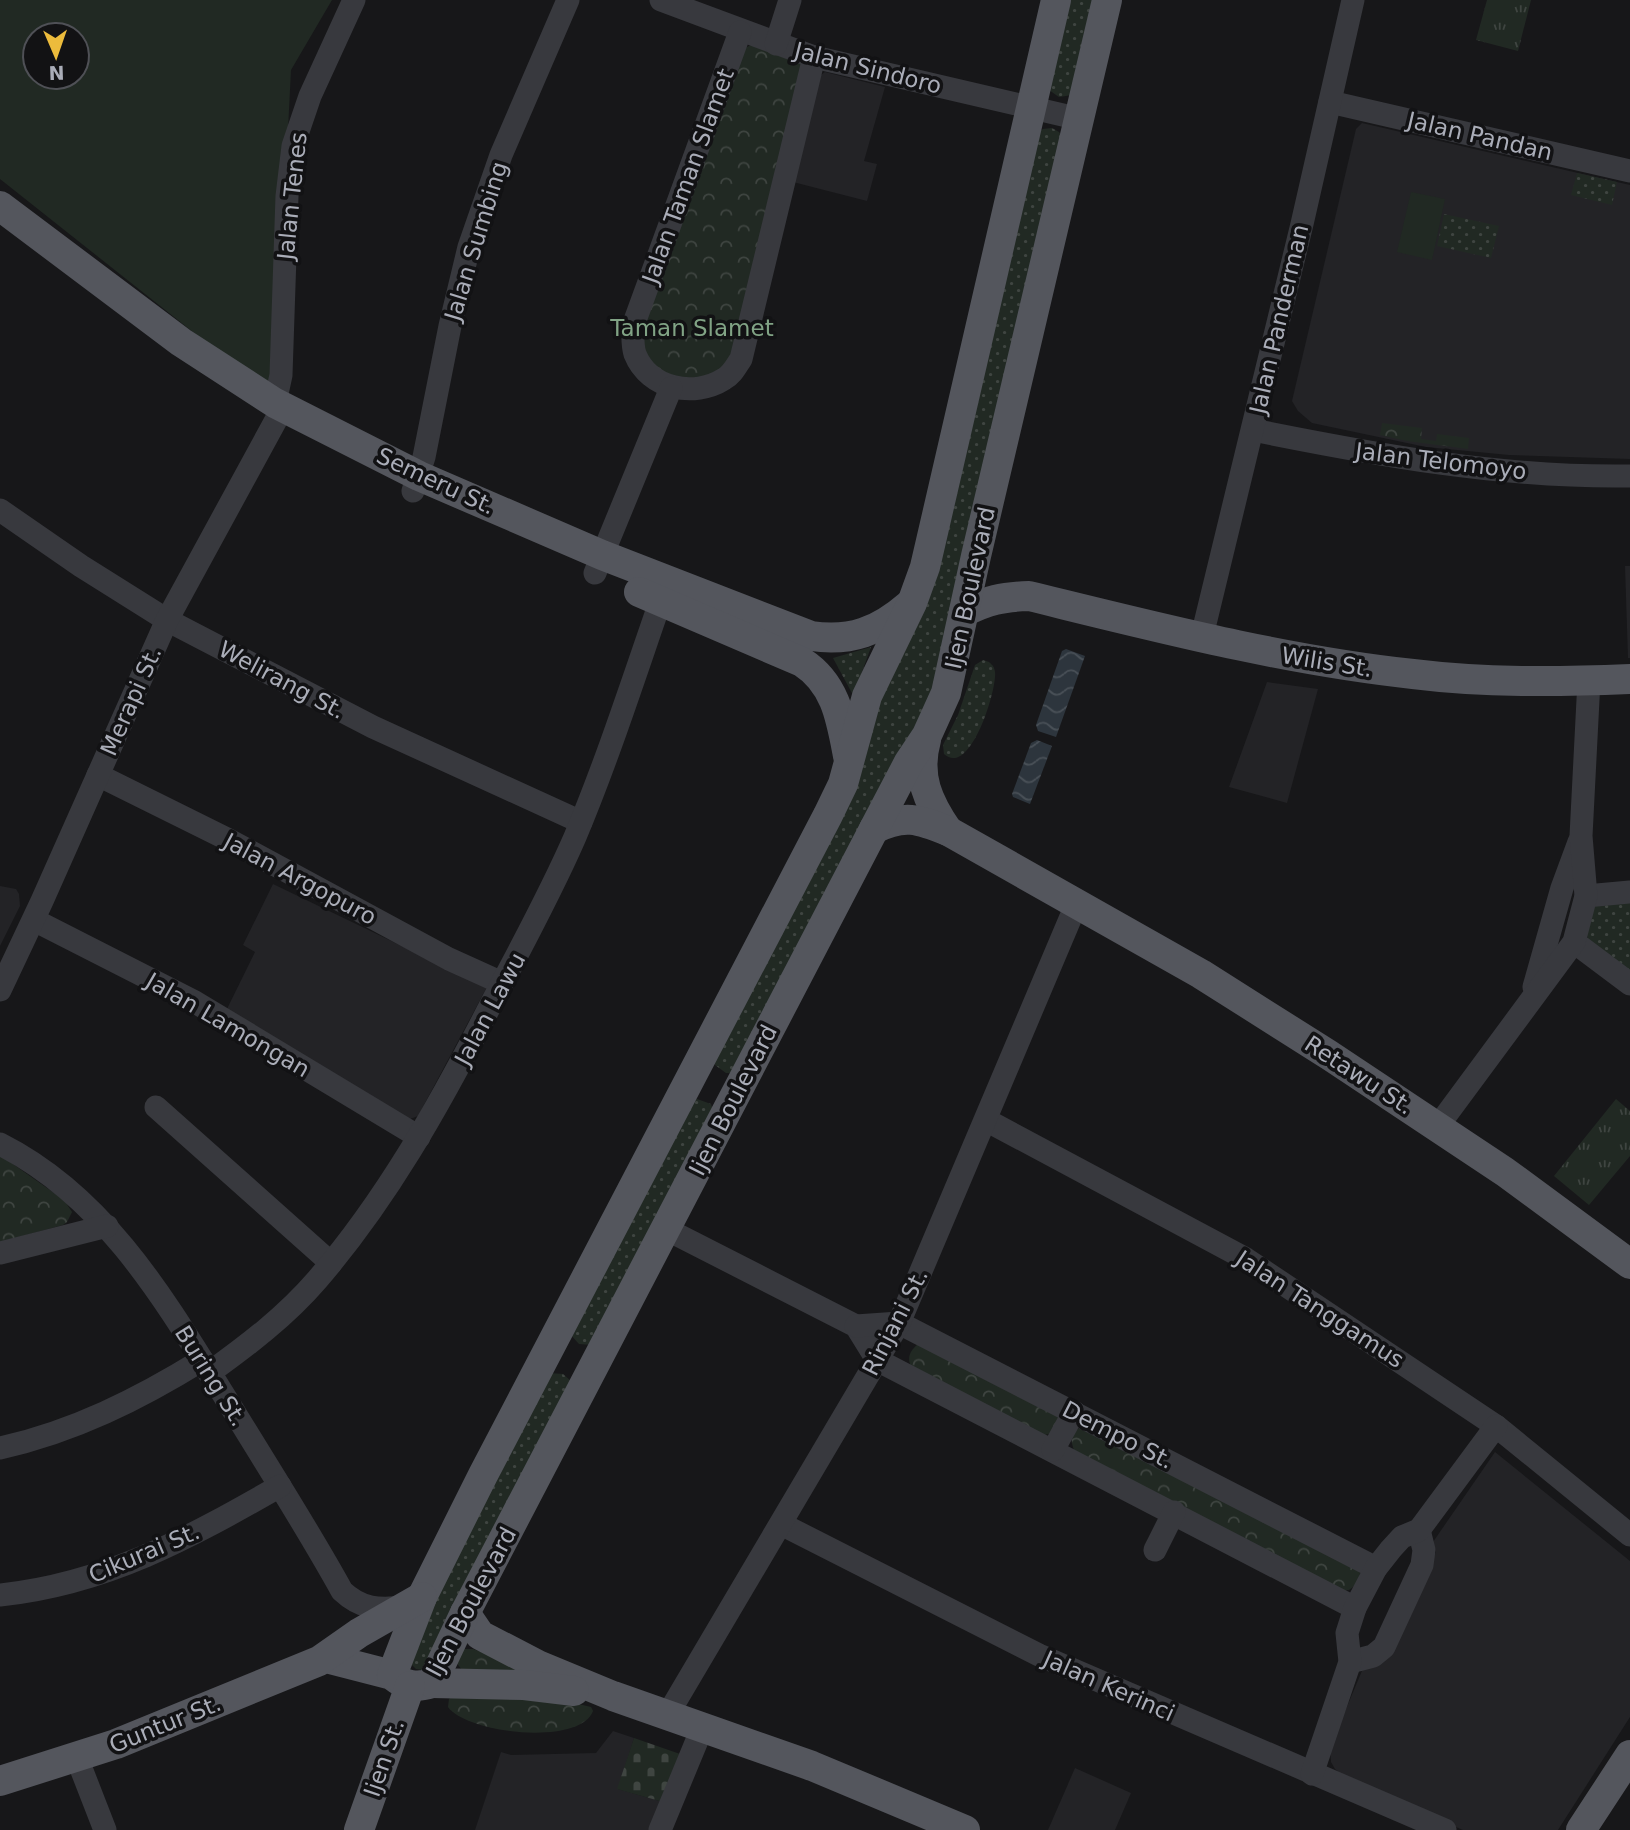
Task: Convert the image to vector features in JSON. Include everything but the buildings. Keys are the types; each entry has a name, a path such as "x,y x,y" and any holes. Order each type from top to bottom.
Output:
{"main road":[{"name":"Ijen Boulevard","path":"411,1681 413,1602 549,1352 843,784 867,696 912,603 925,567 1056,0"},
{"name":"Ijen Boulevard","path":"411,1681 465,1613 909,762 927,735 946,692 1107,0"},
{"name":"Semeru St.","path":"0,206 181,342 346,458 416,483 664,591 818,672 829,689 837,710 849,763"},
{"name":"Semeru St.","path":"0,226 173,352 276,411"},
{"name":"Wilis St.","path":"976,556 987,577 997,584 1029,596 1272,653 1416,675 1538,681 1630,679"},
{"name":"Semeru St.","path":"664,591 811,636 844,639 868,632 894,619 912,603"},
{"name":"Wilis St.","path":"964,612 1005,596 1029,596"},
{"path":"927,735 922,761 924,786 933,809 948,831"},
{"name":"Retawu St.","path":"874,829 893,820 907,818 948,831 1201,974 1438,1126 1630,1264"},
{"path":"693,1077 734,1097"},
{"path":"549,1352 591,1374"},
{"name":"Guntur St.","path":"0,1781 128,1740 326,1658 359,1633 413,1602"},
{"path":"465,1613 480,1635 502,1648 613,1696 813,1766 965,1830"},
{"path":"326,1658 411,1681 524,1685 613,1696"},
{"name":"Ijen St.","path":"359,1830 411,1681"},
{"path":"1581,1830 1630,1755"}],"street":[{"name":"Jalan Tenes","path":"276,411 281,375 288,196 293,146 310,96 354,0"},
{"name":"Jalan Sumbing","path":"416,483 469,247 501,155 568,0"},
{"name":"Jalan Sindoro","path":"661,0 814,58 1080,119"},
{"path":"776,44 790,0"},
{"name":"Jalan Panderman","path":"1202,636 1353,0"},
{"name":"Jalan Taman Slamet","path":"671,388 655,379 635,354 633,326 740,32"},
{"path":"598,564 671,388 708,387 725,379 741,359 814,58"},
{"name":"Jalan Pandan","path":"1330,102 1630,171"},
{"name":"Merapi St.","path":"0,990 34,920 167,620 276,411"},
{"name":"Jalan Telomoyo","path":"1253,430 1412,460 1514,472 1630,476"},
{"name":"Welirang St.","path":"0,510 81,566 167,620 373,727 581,822"},
{"name":"Jalan Lawu","path":"0,1448 69,1428 247,1346 285,1313 331,1263 419,1137 524,945 581,822 664,591"},
{"path":"1438,1126 1574,942 1586,896 1581,836 1589,680"},
{"name":"Jalan Argopuro","path":"98,775 229,840 449,959 502,984"},
{"path":"1530,1001 1562,888 1581,836"},
{"path":"1586,896 1630,892"},
{"name":"Rinjani St.","path":"667,1714 899,1323 1076,905"},
{"name":"Jalan Lamongan","path":"34,920 195,1002 419,1137"},
{"path":"1574,942 1630,984"},
{"path":"156,1107 331,1263"},
{"name":"Jalan Tanggamus","path":"986,1120 1246,1259 1496,1426 1630,1535"},
{"name":"Buring St.","path":"0,1144 74,1193 107,1226 155,1287 280,1486 342,1591 353,1601 365,1606 386,1609 413,1602"},
{"path":"0,1253 107,1226"},
{"path":"666,1229 856,1326 899,1323"},
{"name":"Dempo St.","path":"899,1323 1376,1568"},
{"path":"856,1326 877,1360"},
{"name":"Dempo St.","path":"877,1360 1355,1608"},
{"path":"1054,1450 1074,1412"},
{"path":"1312,1774 1350,1661 1347,1633 1355,1608 1376,1568 1402,1537 1419,1530 1496,1426"},
{"name":"Cikurai St.","path":"0,1595 72,1582 132,1563 191,1536 280,1486"},
{"path":"1155,1550 1174,1512"},
{"name":"Jalan Kerinci","path":"781,1524 1039,1656 1445,1830"},
{"path":"1350,1661 1373,1656 1384,1647 1422,1565 1424,1550 1419,1530"},
{"path":"660,1830 703,1726"},
{"path":"77,1758 105,1830"}],"shaded area":[{"path":"825,72 885,87 864,161 877,164 867,201 793,182 817,78"},
{"path":"1362,123 1630,185 1630,459 1509,455 1426,447 1312,423 1298,411 1292,401 1356,129"},
{"path":"1625,566 1630,566 1630,658 1628,658"},
{"path":"1267,682 1318,689 1287,803 1229,787"},
{"path":"273,884 487,987 418,1116 410,1119 224,1015 255,952 243,945"},
{"path":"0,886 16,889 20,906 0,946"},
{"path":"1495,1452 1630,1561 1630,1717 1558,1830 1463,1830 1346,1779 1331,1762 1330,1747 1364,1666 1390,1656 1436,1552 1433,1542"},
{"path":"613,1731 634,1738 618,1789 663,1802 651,1830 475,1830 501,1752 511,1755 596,1753"},
{"path":"1075,1768 1131,1793 1115,1830 1048,1830"}],"green space":[{"path":"0,0 332,0 291,70 276,369 271,381 256,382 0,179"},
{"path":"1065,0 1100,0 1072,95 1059,97 1049,90"},
{"path":"1487,0 1531,0 1518,51 1476,40"},
{"name":"Taman Slamet","path":"751,45 802,63 735,353 726,365 715,372 704,377 682,379 660,371 652,363 644,350 641,326 743,49"},
{"path":"1052,128 1063,138 945,675 734,1073 726,1073 715,1065 714,1056 844,799 1035,134"},
{"path":"1577,173 1617,182 1612,205 1571,195"},
{"path":"1411,192 1445,199 1432,260 1397,252"},
{"path":"1444,214 1499,226 1491,258 1437,246"},
{"path":"1382,423 1422,428 1421,439 1436,441 1437,434 1469,438 1468,449 1380,435"},
{"path":"871,647 854,694 853,695 833,658"},
{"path":"983,660 989,662 995,670 992,696 972,743 963,754 954,758 944,754 943,745 958,715 975,665"},
{"path":"1630,899 1630,975 1589,944 1585,927 1597,902"},
{"path":"697,1099 711,1104 714,1114 592,1345 579,1344 570,1334 691,1101"},
{"path":"1616,1099 1630,1111 1630,1156 1589,1205 1554,1176"},
{"path":"0,1155 64,1200 72,1212 67,1222 0,1242"},
{"path":"918,1344 1058,1415 1059,1421 1049,1434 1044,1435 912,1368 910,1355"},
{"path":"549,1373 563,1374 572,1382 423,1670 416,1669 409,1662 429,1597"},
{"path":"1079,1428 1357,1568 1360,1573 1357,1584 1342,1591 1075,1453 1072,1439"},
{"path":"464,1649 473,1649 545,1676 462,1670 456,1662"},
{"path":"455,1693 574,1703 591,1707 593,1711 584,1722 568,1729 523,1732 499,1729 477,1724 459,1716 448,1707 449,1699"},
{"path":"634,1738 680,1754 663,1802 617,1789"}],"water":[{"path":"1066,649 1085,656 1056,737 1038,731 1036,725 1062,651"},
{"path":"1037,740 1052,746 1030,804 1013,797 1012,794 1031,743"}]}
